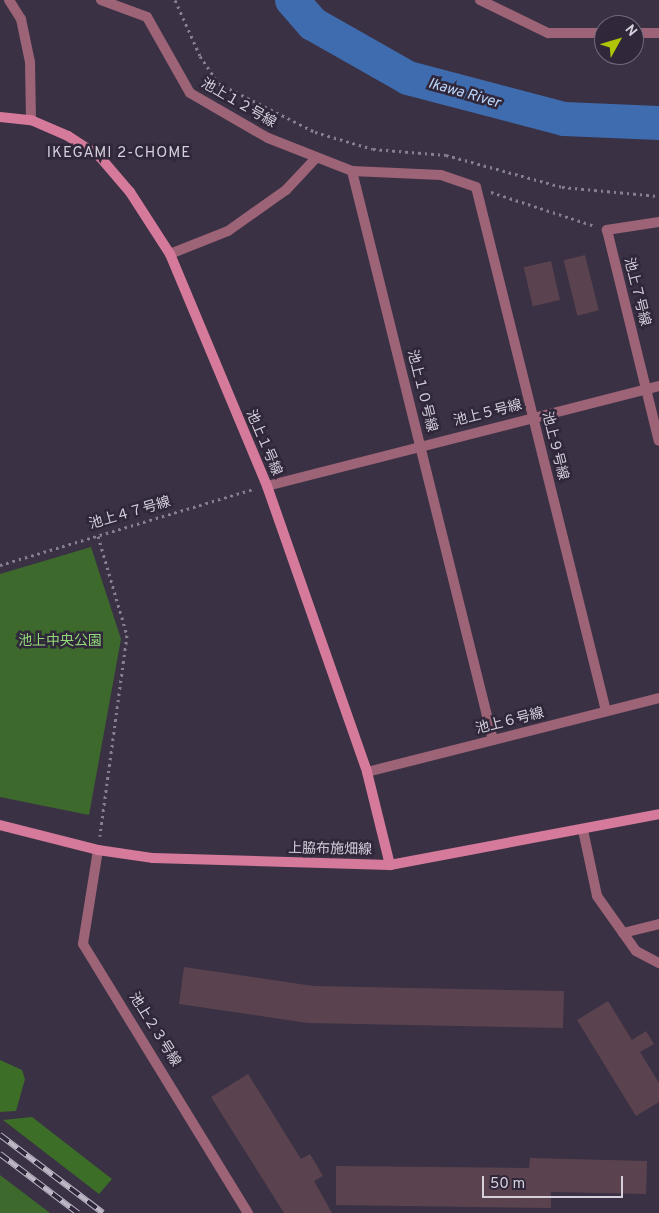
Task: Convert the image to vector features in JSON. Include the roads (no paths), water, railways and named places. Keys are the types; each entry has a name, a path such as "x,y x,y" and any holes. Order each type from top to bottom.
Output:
{"street":[{"path":"9,0 21,19 30,62 31,120"},
{"name":"池上１２号線","path":"101,0 147,17 190,93 314,159 352,171"},
{"path":"480,0 548,33 594,33"},
{"path":"644,33 659,33"},
{"name":"池上１号線","path":"0,117 31,120 68,136 100,157 141,207 170,254 266,486 367,772 390,865"},
{"path":"170,254 228,231 286,190 314,159"},
{"name":"池上９号線","path":"352,171 441,175 476,187 606,712"},
{"name":"池上１０号線","path":"352,171 493,740"},
{"name":"池上７号線","path":"659,222 607,230 659,441"},
{"name":"池上５号線","path":"266,486 420,445 659,386"},
{"name":"池上６号線","path":"367,772 659,698"},
{"name":"上脇布施畑線","path":"0,825 98,850 153,858 390,865 583,830 659,814"},
{"path":"583,830 597,896 636,951 659,964"},
{"name":"池上２３号線","path":"98,850 83,944 248,1213"},
{"path":"623,933 659,924"}],"waterway":[{"name":"Ikawa River","path":"292,0 313,24 408,78 564,119 659,123"}],"railway":[{"path":"0,1135 103,1213"},
{"path":"0,1154 78,1213"}],"district":[{"name":"IKEGAMI 2-CHOME","path":"119,154"}],"park label":[{"name":"池上中央公園","path":"60,642"}]}
